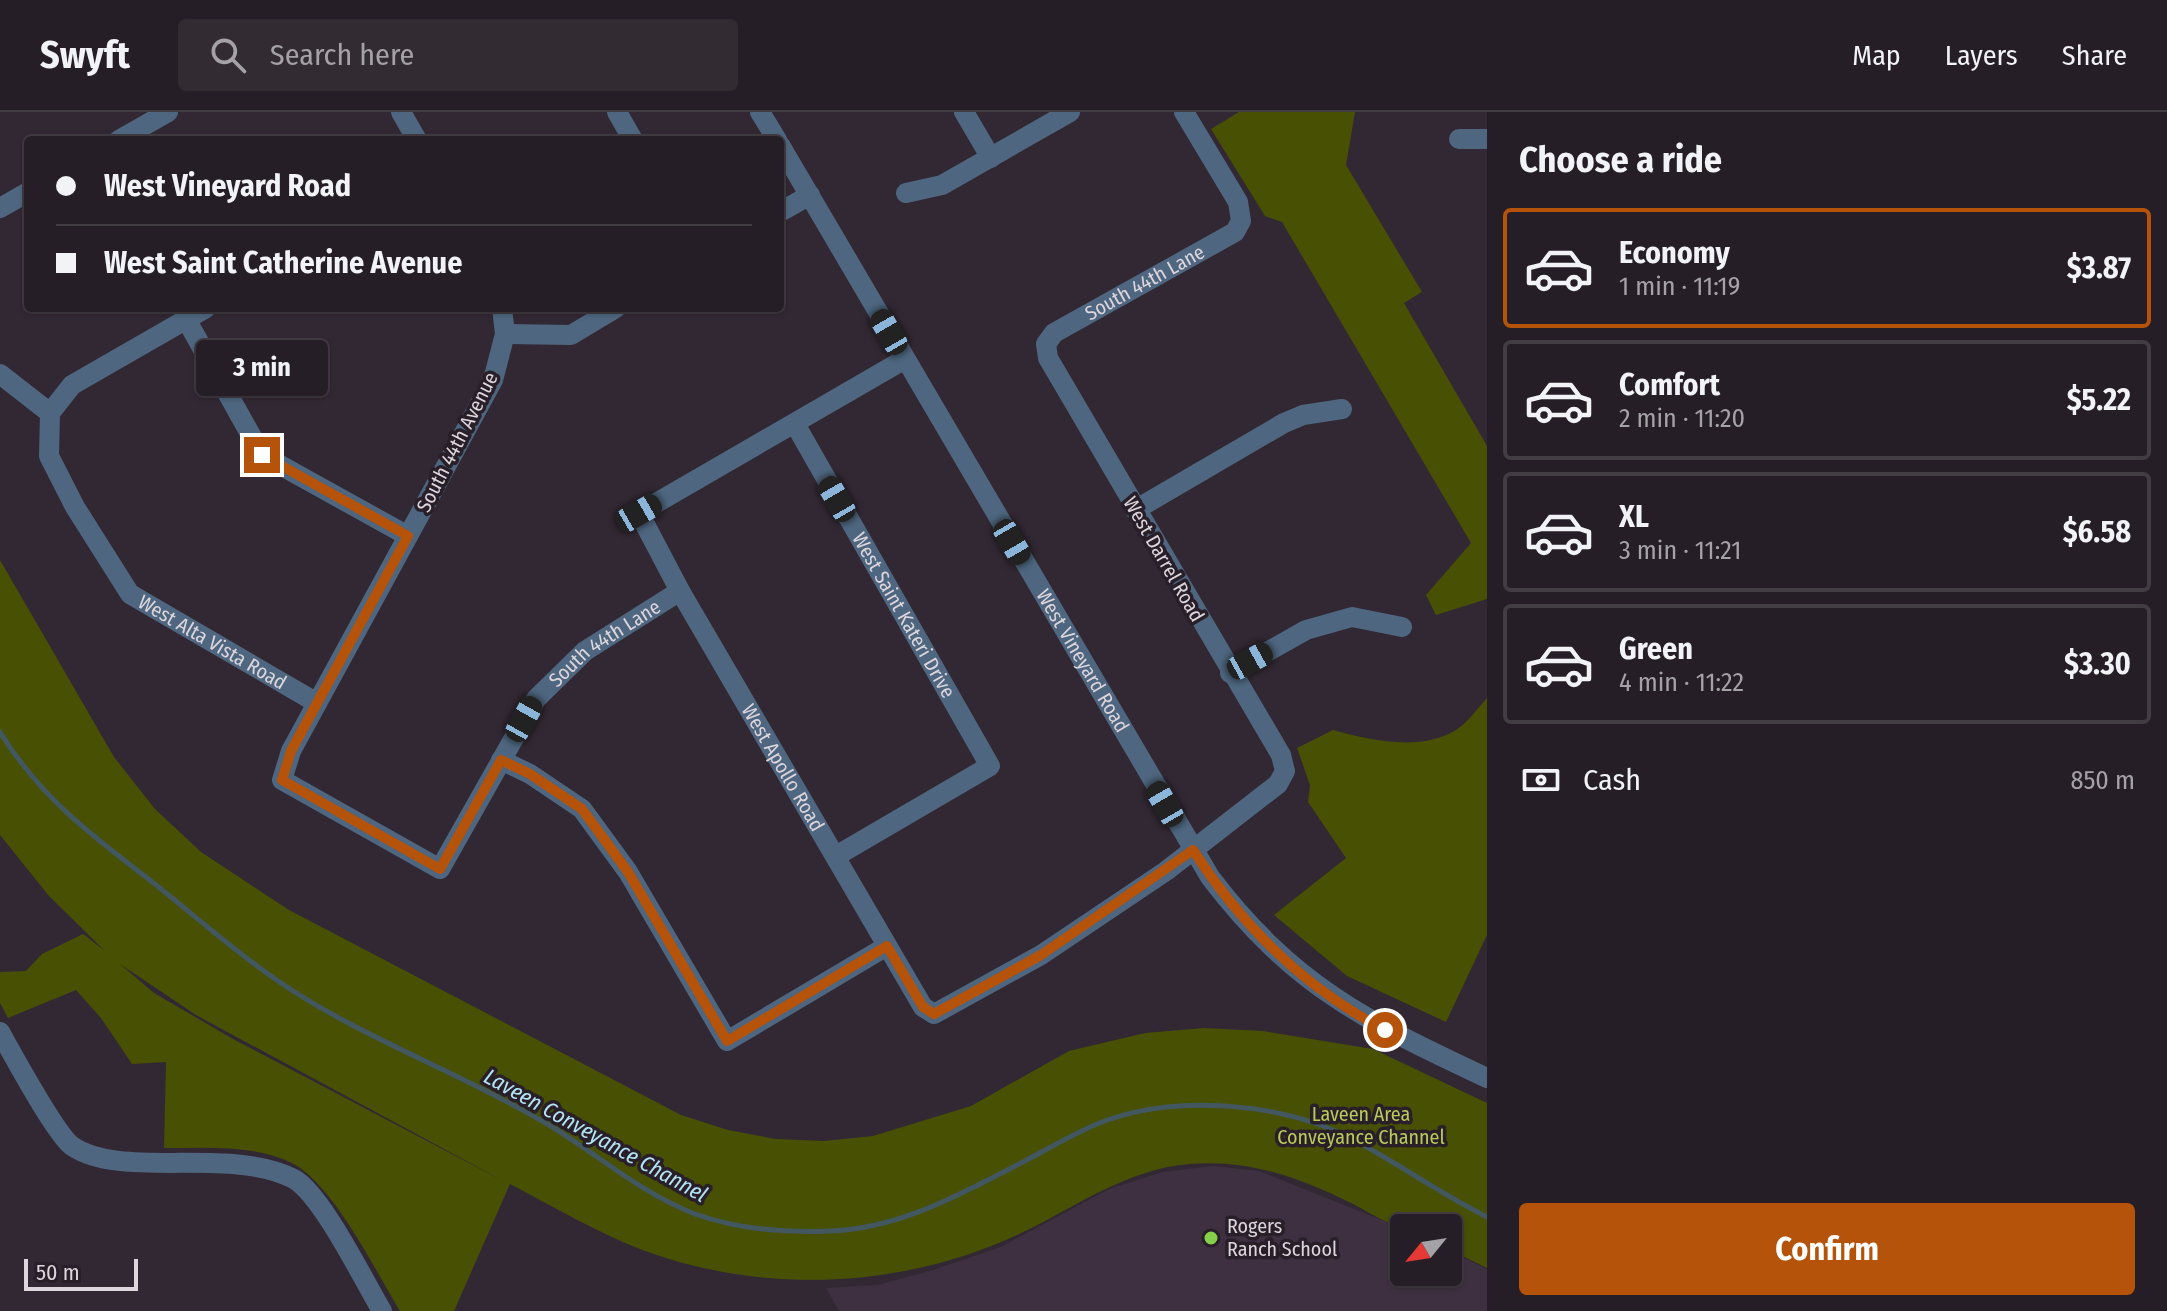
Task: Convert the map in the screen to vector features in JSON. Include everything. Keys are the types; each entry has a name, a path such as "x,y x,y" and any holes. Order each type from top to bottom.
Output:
{"street":[{"path":"126,136 168,112"},
{"path":"401,112 415,136"},
{"path":"617,112 631,136"},
{"name":"West Vineyard Road","path":"760,112 775,136"},
{"path":"964,112 991,158"},
{"path":"906,193 942,185 1070,112"},
{"name":"South 44th Lane","path":"1046,344 1054,333 1235,232 1241,221 1238,202 1184,112"},
{"path":"1459,139 1487,139"},
{"name":"West Vineyard Road","path":"784,151 1193,850 1250,928 1331,997 1401,1038 1487,1078"},
{"path":"0,208 24,194"},
{"path":"784,210 810,195"},
{"path":"0,374 50,413 72,385 199,312"},
{"path":"502,312 505,334 571,335 609,312"},
{"path":"186,319 262,455 408,536"},
{"name":"South 44th Avenue","path":"440,869 282,780 291,751 493,380 505,334"},
{"name":"West Darrel Road","path":"1046,344 1048,358 1230,673 1281,755 1285,771 1278,784 1193,850"},
{"path":"795,424 905,359"},
{"path":"1135,510 1284,423 1303,415 1342,409"},
{"name":"West Alta Vista Road","path":"50,413 49,456 75,507 130,594 317,703"},
{"name":"West Apollo Road","path":"795,424 639,513 680,591 923,1007 934,1014 1041,955 1193,850"},
{"name":"West Saint Kateri Drive","path":"795,424 990,766 836,856"},
{"name":"South 44th Lane","path":"440,869 536,699 585,651 680,591"},
{"path":"1230,673 1306,630 1352,617 1402,627"},
{"path":"501,760 530,774 582,809 628,872 727,1041 887,946"},
{"path":"0,1032 71,1145 102,1158 249,1163 296,1180 327,1218 382,1311"}],"shaded area":[{"name":"Rogers Ranch School","path":"1213,1166 1259,1171 1390,1223 1390,1286 1462,1286 1462,1257 1487,1269 1487,1311 839,1311 826,1288 878,1285 1001,1247 1109,1189 1163,1172"}],"green space":[{"path":"1239,112 1355,112 1346,165 1422,292 1404,303 1487,446 1487,599 1436,615 1426,595 1471,543 1282,222 1265,216 1211,129"},
{"name":"Laveen Area Conveyance Channel","path":"0,560 114,757 155,809 201,852 289,910 681,1115 728,1130 776,1139 824,1141 873,1136 971,1106 1069,1051 1145,1033 1204,1028 1263,1031 1373,1049 1487,1103 1487,1268 1462,1256 1462,1214 1390,1214 1390,1223 1292,1178 1232,1164 1189,1164 1164,1168 1094,1194 1029,1230 963,1256 918,1268 826,1280 734,1274 689,1265 610,1236 510,1184 454,1311 400,1311 338,1208 323,1189 292,1163 245,1150 164,1148 166,1062 132,1064 101,1018 76,990 8,1018 0,1003 0,972 26,971 42,954 83,934 105,951 49,896 0,835","holes":["120,964 196,1015 507,1183 233,1039 154,993"]},
{"path":"1487,698 1487,935 1446,1022 1347,976 1274,915 1346,858 1308,802 1310,785 1297,748 1333,730 1395,742 1427,741 1456,730"}],"waterway":[{"name":"Laveen Conveyance Channel","path":"0,732 32,776 68,814 278,981 344,1021 516,1106 567,1136 638,1185 695,1214 745,1226 796,1231 856,1229 881,1224 952,1198 1097,1124 1127,1114 1193,1105 1261,1110 1326,1127 1371,1149 1487,1217"}],"place":[{"name":"Rogers Ranch School","path":"1211,1238"}],"route":[{"path":"262,455 408,536 291,751 282,780 440,869 501,760 530,774 582,809 628,872 727,1041 887,946 923,1007 934,1014 1041,955 1193,850 1210,877 1267,946 1331,997 1385,1030"}]}
